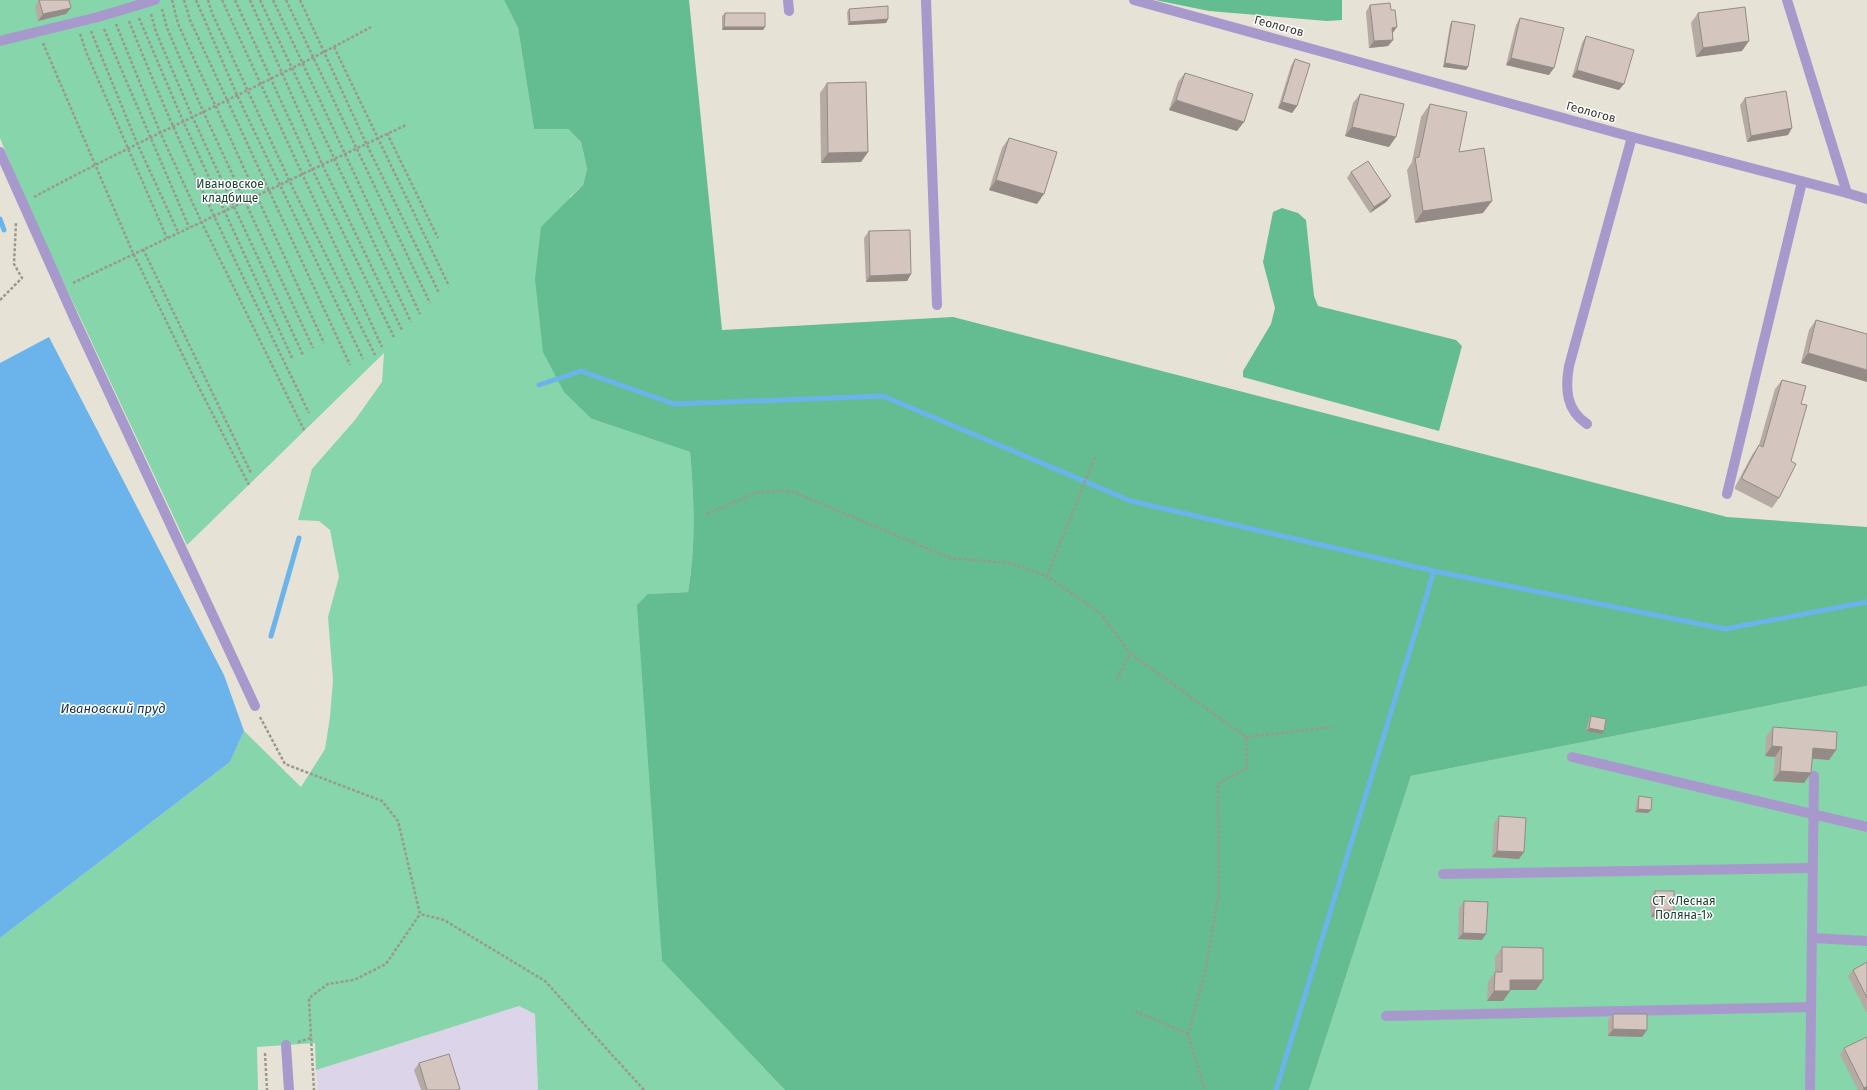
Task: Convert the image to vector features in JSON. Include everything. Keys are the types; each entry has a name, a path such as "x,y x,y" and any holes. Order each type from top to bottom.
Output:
{"street":[{"path":"788,0 789,11"},
{"path":"926,0 937,305"},
{"name":"Геологов","path":"1134,0 1632,137 1867,199"},
{"path":"1786,0 1847,193"},
{"path":"0,41 98,17 135,6 154,3"},
{"path":"1587,424 1578,418 1568,396 1566,386 1570,366 1632,137"},
{"path":"0,152 73,315 255,706"},
{"path":"1727,494 1802,182"},
{"path":"1572,757 1867,827"},
{"path":"1810,1090 1814,776"},
{"path":"1443,874 1813,868"},
{"path":"1812,938 1867,941"},
{"path":"1386,1016 1811,1007"},
{"path":"286,1045 289,1090"}],"path":[{"path":"172,0 178,24 324,343"},
{"path":"184,0 190,20 350,365"},
{"path":"196,0 237,95 363,359"},
{"path":"208,0 212,12 289,180 375,355"},
{"path":"222,0 382,347"},
{"path":"235,0 270,80 394,337"},
{"path":"250,0 322,164 402,330"},
{"path":"260,0 411,322"},
{"path":"273,0 420,314"},
{"path":"286,0 355,148 430,303"},
{"path":"300,0 366,143 439,293"},
{"path":"154,3 167,28 203,111 246,200 313,348"},
{"path":"154,3 156,32 192,116 303,355"},
{"path":"135,6 145,35 183,121 293,360"},
{"path":"124,10 172,126 213,216 309,412"},
{"path":"111,13 160,132 201,221 304,430"},
{"path":"98,17 188,227"},
{"path":"87,19 137,143 178,232"},
{"path":"76,22 87,54 167,238"},
{"path":"33,198 95,164 192,116 270,80 371,27"},
{"path":"38,32 133,253 190,370 250,485"},
{"path":"334,47 448,286"},
{"path":"67,286 133,253 406,124"},
{"path":"386,134 438,238"},
{"path":"0,300 22,278 14,264 16,216"},
{"path":"143,249 251,473"},
{"path":"1047,576 1089,476 1095,457"},
{"path":"706,514 758,492 791,491 950,558 1010,563 1047,576 1101,614 1130,653 1246,736 1332,727"},
{"path":"1117,680 1130,653"},
{"path":"255,706 285,764 382,801 398,821 420,914 386,964 354,980 328,984 309,998 314,1090"},
{"path":"1205,1090 1188,1034 1205,972 1219,892 1218,784 1247,768 1246,736"},
{"path":"420,914 444,920 545,981 644,1090"},
{"path":"1135,1010 1188,1034"},
{"path":"286,1045 311,1038"},
{"path":"265,1053 267,1090"}],"shaded area":[{"path":"519,1006 535,1014 538,1090 318,1090 316,1070"}],"green space":[{"name":"Ивановское кладбище","path":"0,0 504,0 518,28 534,129 568,129 581,142 587,169 583,185 570,197 592,419 690,452 694,522 691,574 688,592 648,594 662,961 785,1090 538,1090 535,1014 519,1006 316,1070 315,1043 257,1047 258,1090 0,1090 0,938 230,762 244,731 301,787 325,749 330,717 333,680 328,617 339,577 330,530 319,521 298,520 312,469 355,420 382,382 384,353 187,545 26,202 0,138"},
{"path":"504,0 689,0 722,330 953,317 1727,517 1867,527 1867,686 1411,776 1309,1090 785,1090 662,961 637,605 648,594 688,592 691,574 694,522 690,452 592,419 564,392 543,352 535,279 541,227 583,185 587,169 581,142 568,129 534,129 518,28"},
{"path":"1155,0 1342,0 1342,20 1327,21 1209,11"},
{"path":"1282,208 1298,213 1306,220 1314,296 1318,306 1456,340 1462,346 1439,431 1243,377 1243,371 1271,324 1275,308 1263,262 1273,212"},
{"name":"СТ «Лесная Поляна-1»","path":"1867,686 1867,1090 1309,1090 1411,776"}],"water":[{"name":"Ивановский пруд","path":"49,337 224,675 244,731 230,762 0,938 0,363"}],"building":[{"path":"39,0 69,0 71,8 43,14"},
{"path":"1390,3 1391,10 1395,10 1397,27 1392,28 1393,40 1374,41 1370,5"},
{"path":"888,6 888,19 850,22 849,9"},
{"path":"1745,7 1749,41 1703,48 1698,13"},
{"path":"725,13 765,13 765,27 724,27"},
{"path":"1520,18 1564,28 1554,68 1511,58"},
{"path":"1452,21 1475,25 1468,67 1445,63"},
{"path":"1586,36 1634,50 1624,84 1577,70"},
{"path":"1295,59 1310,64 1297,106 1282,102"},
{"path":"1185,73 1253,94 1244,122 1176,100"},
{"path":"866,82 868,152 828,153 827,83"},
{"path":"1786,91 1792,128 1751,136 1745,98"},
{"path":"1360,94 1404,104 1396,137 1352,127"},
{"path":"1430,104 1467,112 1459,152 1484,148 1492,201 1423,211 1415,158 1419,157"},
{"path":"1009,138 1057,152 1044,194 996,180"},
{"path":"1368,161 1391,196 1374,207 1351,172"},
{"path":"910,230 911,274 870,276 869,231"},
{"path":"1816,320 1867,334 1867,370 1808,353"},
{"path":"1782,380 1806,386 1801,404 1807,405 1791,461 1796,464 1779,498 1742,479 1742,477 1759,445 1763,447"},
{"path":"1591,716 1606,719 1604,731 1589,728"},
{"path":"1773,727 1837,732 1836,750 1813,748 1811,773 1780,771 1782,747 1772,746"},
{"path":"1639,796 1652,798 1651,810 1638,809"},
{"path":"1499,816 1526,818 1524,852 1497,851"},
{"path":"1655,891 1674,891 1674,910 1655,910"},
{"path":"1464,901 1488,902 1486,934 1463,933"},
{"path":"1502,947 1543,948 1543,980 1510,980 1510,991 1494,991 1495,972 1502,972"},
{"path":"1867,962 1867,998 1853,970"},
{"path":"1613,1014 1647,1014 1647,1030 1613,1029"},
{"path":"1867,1037 1867,1086 1864,1088 1844,1048"},
{"path":"449,1054 460,1089 427,1090 419,1063"}],"waterway":[{"path":"0,219 4,230"},
{"path":"539,385 581,371 674,404 883,396 1131,501 1434,571 1725,629 1867,602"},
{"path":"271,636 299,538"},
{"path":"1276,1090 1434,571"}]}
